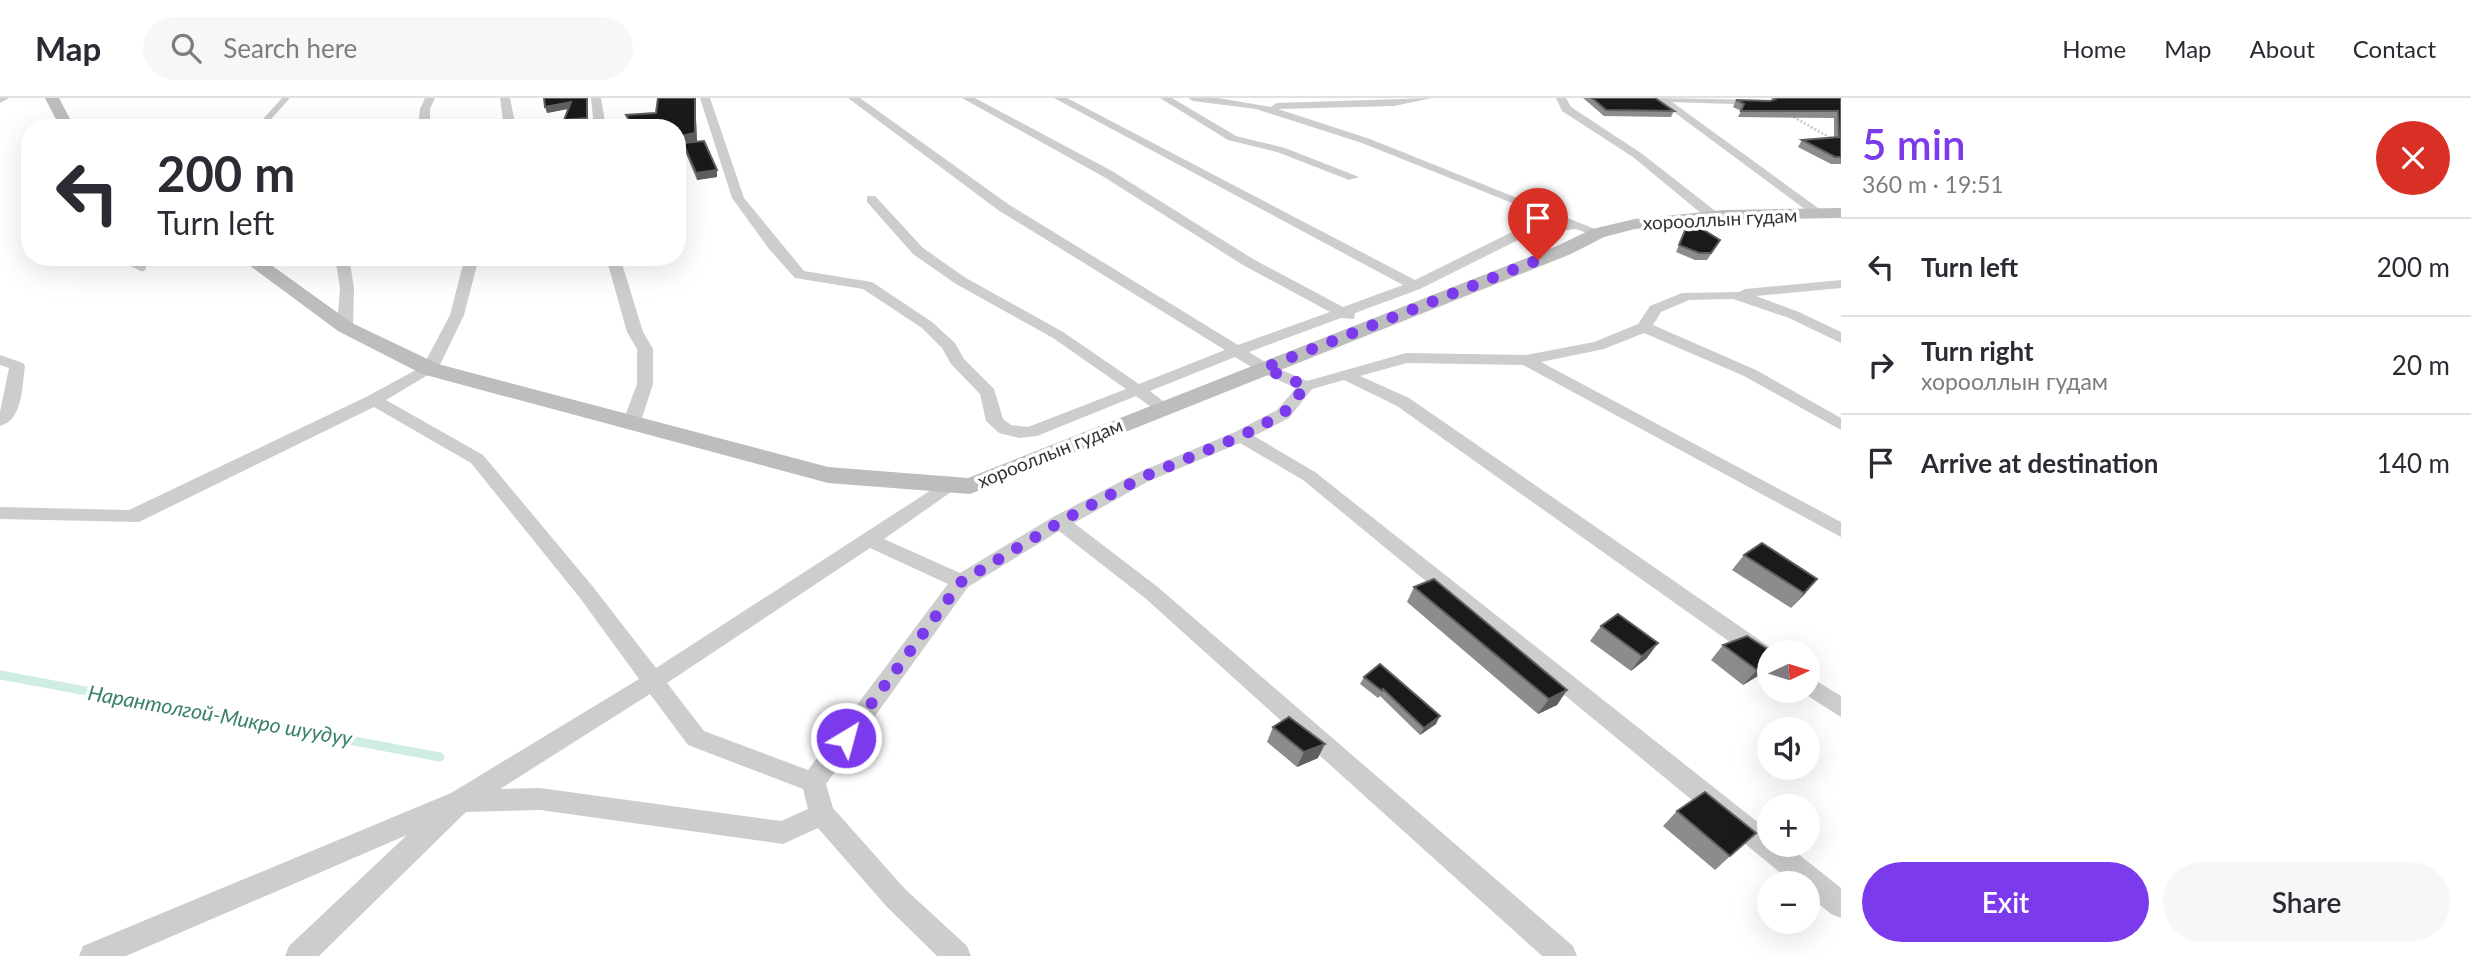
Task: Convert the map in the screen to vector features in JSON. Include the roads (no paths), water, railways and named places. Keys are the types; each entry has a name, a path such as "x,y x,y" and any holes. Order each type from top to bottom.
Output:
{"main road":[{"path":"52,98 64,119"},
{"name":"хорооллын гудам","path":"260,266 345,327 430,369 828,475 970,486 1564,250 1598,233 1635,224 1713,216 1830,213"}],"street":[{"path":"424,119 430,98"},
{"path":"505,98 509,119"},
{"path":"596,98 599,119"},
{"path":"705,98 738,198 800,275 867,285 927,326 950,346 957,361 988,393 995,421 1005,429 1019,433 1031,432 1237,351 1415,286 1514,237 1524,229 1562,229 1576,224"},
{"path":"853,98 1003,207 1264,368 1306,386"},
{"path":"967,98 1108,174 1248,262 1371,327"},
{"path":"1059,98 1415,286"},
{"path":"1165,98 1232,138 1281,150 1353,177"},
{"path":"1193,98 1257,106 1394,103 1427,98"},
{"path":"1561,98 1566,109 1637,155 1713,216"},
{"name":"хорооллын гудам","path":"1661,99 1762,100"},
{"name":"хорооллын гудам","path":"1661,99 1830,213"},
{"path":"1257,106 1366,141 1598,233"},
{"path":"871,198 918,251 961,281 1058,335 1164,408"},
{"path":"343,266 347,288 345,327"},
{"path":"0,513 132,517 374,400 430,369 457,315 470,266"},
{"path":"616,266 635,332 645,349 645,384 631,424"},
{"path":"813,782 961,582 1060,522 1143,477 1241,436 1283,414 1306,386 1406,358 1526,360 1598,346 1644,327 1655,309 1687,296 1733,295 1841,284"},
{"path":"1733,295 1794,315 1841,338"},
{"path":"1644,327 1750,373 1841,425"},
{"path":"0,360 17,366 8,414 0,421"},
{"path":"1526,360 1841,530"},
{"path":"1343,374 1403,402 1757,650"},
{"path":"374,400 477,459 587,593 696,738 813,782"},
{"path":"1241,436 1310,476 1841,905"},
{"path":"93,956 460,801 653,681 952,485"},
{"path":"1060,522 1152,593 1563,956"},
{"path":"867,539 961,582"},
{"path":"1820,693 1841,708"},
{"path":"813,782 822,814 896,898 957,956"},
{"path":"299,956 460,801 540,799 783,832 822,814"}],"lane":[{"path":"267,119 286,98"}],"waterway":[{"name":"Нарантолгой-Микро шуудуу","path":"0,675 440,757"}]}
